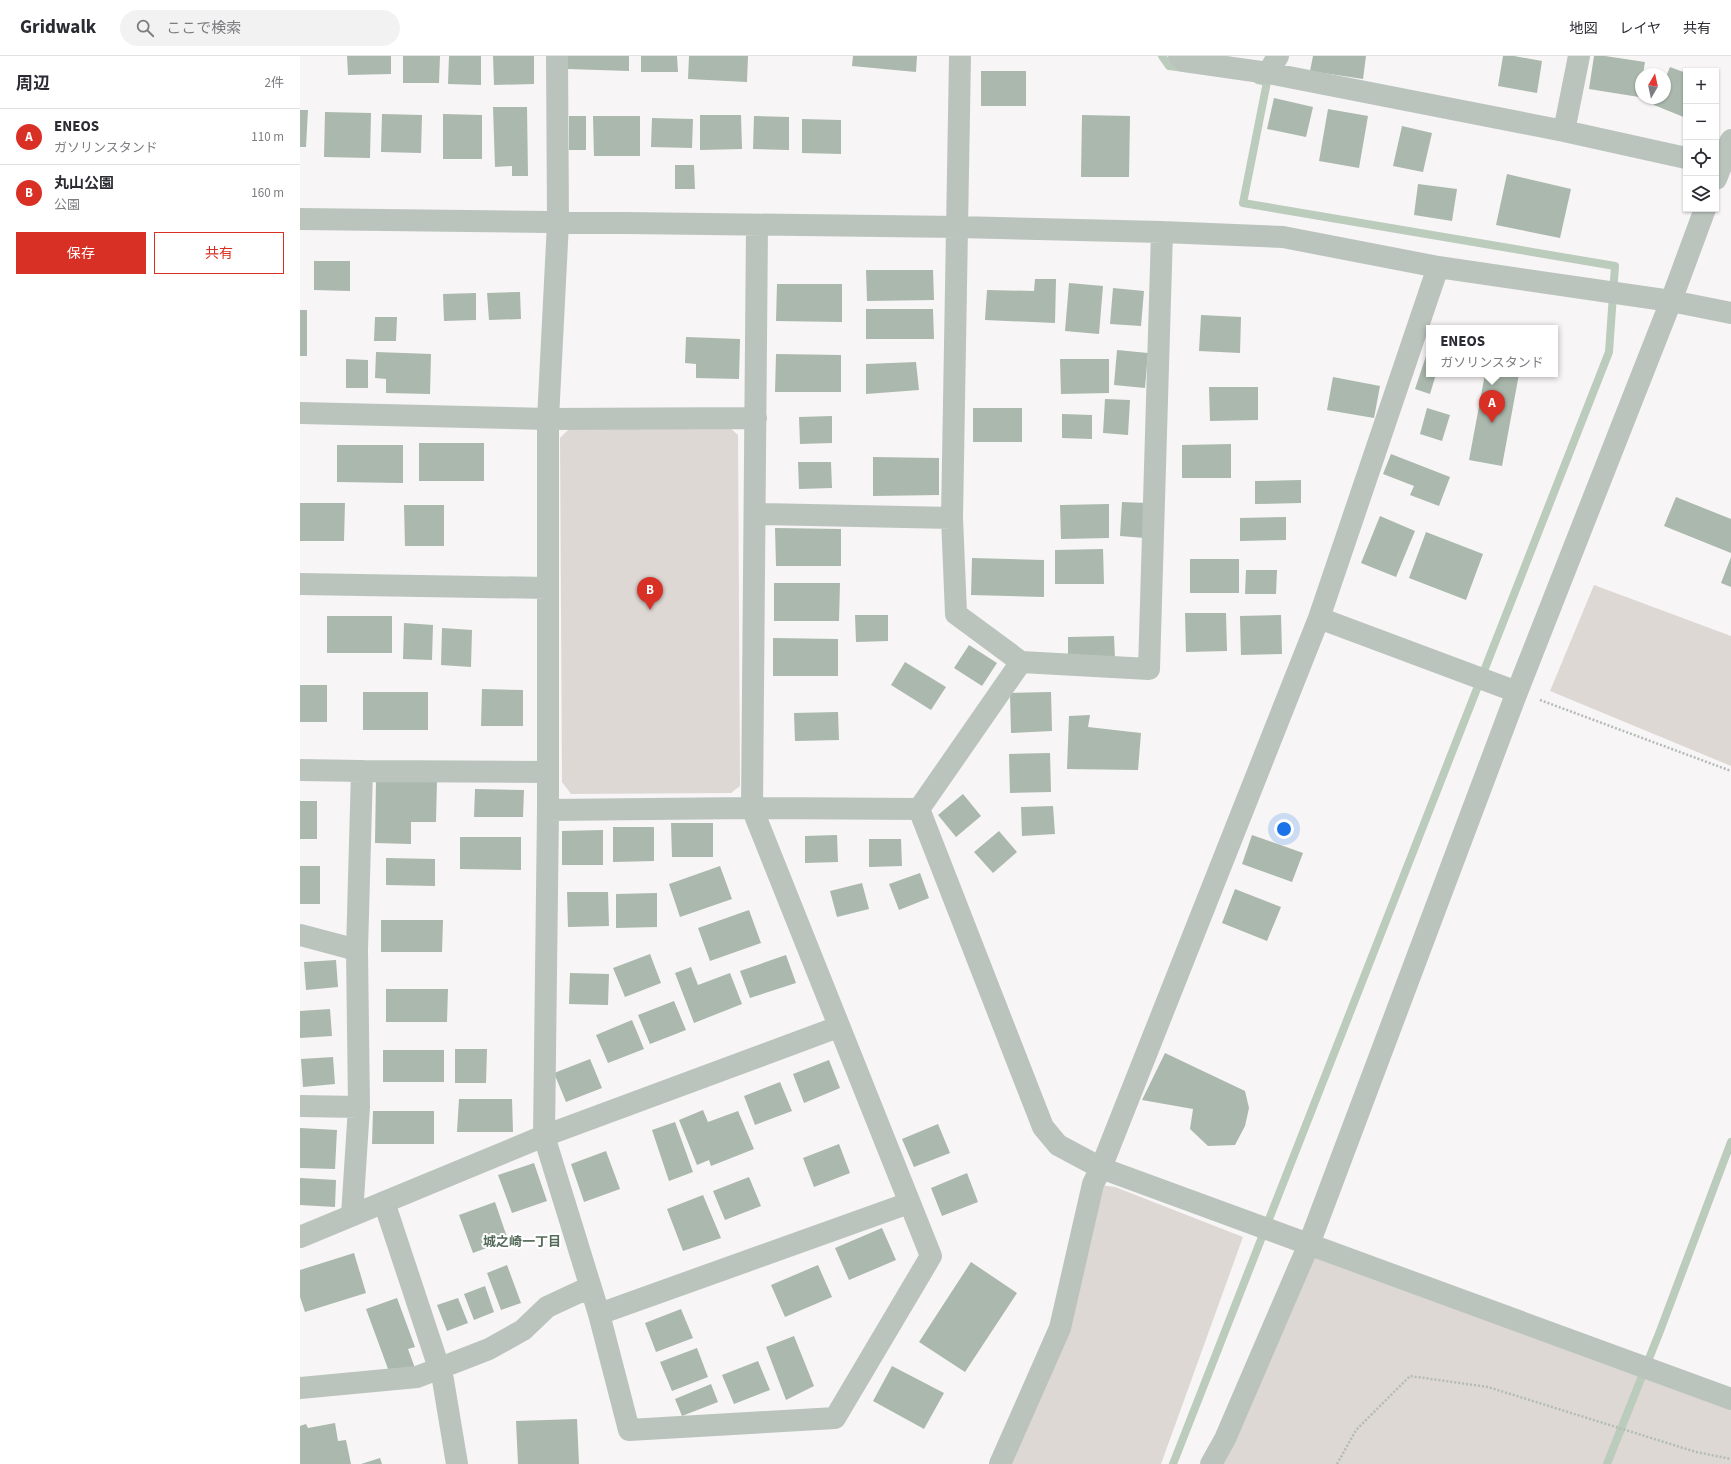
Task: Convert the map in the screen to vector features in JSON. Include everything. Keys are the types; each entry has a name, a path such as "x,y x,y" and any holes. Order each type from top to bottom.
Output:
{"street":[{"path":"557,56 558,223 548,419 548,810 544,1136 599,1314 629,1430 835,1418 931,1256 752,808 756,514 757,225"},
{"path":"960,56 952,518 956,614 1021,662 1149,669 1162,232"},
{"path":"1179,56 1184,62 1273,65 1683,157"},
{"path":"1564,131 1579,56"},
{"path":"1719,168 1731,140"},
{"path":"1211,1464 1225,1439 1309,1244 1517,692 1671,301 1704,212"},
{"path":"300,219 958,227 1162,232 1283,237 1438,267 1671,301 1731,313"},
{"path":"1000,1464 1060,1328 1093,1184 1101,1168 1319,618 1438,267"},
{"path":"300,413 548,419 756,418"},
{"path":"756,514 952,518"},
{"path":"300,584 547,588"},
{"path":"1319,618 1517,692"},
{"path":"919,809 1021,662"},
{"path":"300,770 548,772"},
{"path":"352,1215 359,1108 357,950 362,771"},
{"path":"548,810 752,808 919,809"},
{"path":"919,809 1043,1127 1058,1145 1101,1168 1731,1399"},
{"path":"300,935 357,950"},
{"path":"300,1237 544,1136 838,1026"},
{"path":"300,1106 359,1108"},
{"path":"384,1202 440,1368 457,1464"},
{"path":"599,1314 909,1203"},
{"path":"300,1388 417,1377 489,1349 523,1330 547,1307 590,1287"}],"path":[{"path":"1517,692 1731,771"},
{"path":"1336,1464 1356,1430 1410,1376 1488,1387 1696,1452 1731,1459"}],"shaded area":[{"path":"728,426 738,435 740,786 731,793 571,794 562,782 560,438 571,427"},
{"path":"1594,585 1731,636 1731,766 1550,691"},
{"path":"1093,1184 1115,1187 1243,1237 1161,1464 994,1464 1029,1399"},
{"path":"1309,1244 1731,1400 1731,1464 1220,1464"}],"building":[{"path":"347,56 391,56 391,74 348,75"},
{"path":"403,56 440,56 439,83 403,83"},
{"path":"449,56 481,56 481,85 448,84"},
{"path":"493,56 534,56 534,84 494,85"},
{"path":"568,56 629,56 629,71 568,69"},
{"path":"641,56 677,56 678,72 641,72"},
{"path":"689,56 748,56 747,82 688,79"},
{"path":"853,56 917,56 916,72 852,66"},
{"path":"1313,56 1366,56 1363,79 1310,71"},
{"path":"1503,56 1514,56 1542,61 1537,93 1498,86"},
{"path":"1594,56 1605,56 1645,62 1644,68 1635,68 1635,96 1589,89"},
{"path":"1670,67 1683,72 1683,117 1654,105 1671,104 1671,68"},
{"path":"981,71 1026,71 1026,106 981,106"},
{"path":"1274,98 1313,107 1306,137 1267,129"},
{"path":"493,107 527,107 528,176 512,176 512,166 495,167"},
{"path":"1328,109 1368,116 1359,168 1319,161"},
{"path":"300,110 308,110 306,147 300,147"},
{"path":"325,112 371,113 370,158 324,157"},
{"path":"382,114 422,115 421,153 381,152"},
{"path":"443,114 482,115 482,159 443,159"},
{"path":"700,115 741,115 742,149 700,150"},
{"path":"1082,115 1130,116 1129,177 1081,177"},
{"path":"569,116 586,116 586,150 569,150"},
{"path":"593,116 640,116 640,156 594,156"},
{"path":"754,116 789,117 789,150 753,149"},
{"path":"652,118 693,119 692,148 651,147"},
{"path":"802,119 841,120 841,154 802,153"},
{"path":"1402,126 1432,133 1423,172 1393,166"},
{"path":"675,165 694,165 695,189 675,189"},
{"path":"1507,174 1571,189 1560,238 1496,225"},
{"path":"1418,184 1457,189 1452,221 1414,215"},
{"path":"314,261 350,261 350,291 314,290"},
{"path":"866,270 933,270 934,300 867,301"},
{"path":"1035,279 1056,279 1055,323 985,320 987,290 1034,291"},
{"path":"1069,283 1103,286 1099,334 1065,331"},
{"path":"777,284 842,284 842,322 776,321"},
{"path":"1113,288 1144,291 1141,326 1110,324"},
{"path":"520,292 521,319 489,320 487,293"},
{"path":"476,293 476,320 444,321 443,294"},
{"path":"866,309 933,309 934,339 866,339"},
{"path":"300,310 307,310 307,356 300,356"},
{"path":"1201,315 1241,317 1240,353 1199,351"},
{"path":"375,317 397,317 396,341 374,341"},
{"path":"686,337 740,339 739,379 696,378 696,364 685,363"},
{"path":"1117,350 1148,353 1145,388 1114,385"},
{"path":"376,352 431,354 430,394 386,393 386,379 375,378"},
{"path":"776,354 841,355 841,392 775,392"},
{"path":"1426,356 1426,377 1435,377 1430,394 1415,389"},
{"path":"346,359 368,360 368,388 346,388"},
{"path":"1060,359 1109,359 1109,393 1061,394"},
{"path":"916,362 919,390 866,394 866,364"},
{"path":"1333,377 1380,386 1374,418 1327,410"},
{"path":"1484,377 1518,377 1502,466 1469,460"},
{"path":"1209,387 1258,387 1258,420 1210,421"},
{"path":"1105,399 1130,400 1128,435 1103,433"},
{"path":"973,408 1022,408 1022,442 973,442"},
{"path":"1427,408 1450,415 1442,441 1420,434"},
{"path":"1062,414 1092,415 1092,439 1062,438"},
{"path":"832,416 832,443 800,444 799,417"},
{"path":"419,443 484,443 484,481 419,481"},
{"path":"1231,444 1231,478 1182,478 1182,445"},
{"path":"337,445 403,445 403,483 337,482"},
{"path":"1391,454 1450,477 1439,506 1410,495 1414,486 1383,474"},
{"path":"873,457 939,458 939,495 873,496"},
{"path":"798,462 831,462 832,488 799,489"},
{"path":"1301,480 1301,503 1255,504 1255,481"},
{"path":"1676,497 1731,519 1731,553 1664,526"},
{"path":"1122,502 1147,503 1145,538 1120,536"},
{"path":"300,503 345,503 344,541 300,541"},
{"path":"1109,504 1109,538 1061,539 1060,505"},
{"path":"404,505 444,505 444,546 405,546"},
{"path":"1380,516 1415,531 1396,577 1361,563"},
{"path":"1286,517 1286,540 1240,541 1240,518"},
{"path":"775,528 841,529 841,566 776,566"},
{"path":"1426,532 1483,554 1466,600 1409,578"},
{"path":"1103,549 1104,584 1055,584 1055,550"},
{"path":"1731,557 1731,587 1721,583"},
{"path":"972,558 1044,560 1044,597 971,595"},
{"path":"1190,559 1239,559 1239,593 1190,593"},
{"path":"1246,570 1277,570 1276,594 1245,594"},
{"path":"774,583 840,583 839,621 774,621"},
{"path":"1185,613 1226,613 1227,651 1186,652"},
{"path":"855,615 888,615 888,641 856,642"},
{"path":"1281,615 1282,654 1241,655 1240,616"},
{"path":"327,616 392,616 392,653 327,653"},
{"path":"404,623 433,625 432,660 403,659"},
{"path":"442,628 472,630 471,667 441,665"},
{"path":"1114,636 1115,659 1068,660 1068,637"},
{"path":"773,638 838,639 838,676 773,676"},
{"path":"969,645 997,663 982,686 954,668"},
{"path":"905,662 946,687 931,710 891,685"},
{"path":"300,685 327,685 327,722 300,722"},
{"path":"482,689 523,690 523,726 481,726"},
{"path":"363,692 428,692 428,730 363,730"},
{"path":"1051,692 1052,731 1011,733 1010,693"},
{"path":"838,712 839,740 795,741 794,713"},
{"path":"1090,715 1088,727 1141,733 1138,770 1067,769 1069,716"},
{"path":"1050,753 1051,792 1010,793 1009,754"},
{"path":"376,779 437,780 436,822 411,822 411,844 375,843"},
{"path":"475,789 524,790 523,817 474,817"},
{"path":"963,794 981,816 956,837 938,815"},
{"path":"300,801 317,801 317,839 300,839"},
{"path":"1053,806 1055,834 1022,836 1021,807"},
{"path":"671,823 713,823 713,857 672,857"},
{"path":"613,827 654,827 654,861 613,862"},
{"path":"603,830 603,865 562,865 562,831"},
{"path":"999,831 1017,852 993,873 974,852"},
{"path":"837,835 838,862 805,863 805,836"},
{"path":"1252,835 1303,853 1292,882 1242,864"},
{"path":"460,837 521,837 521,870 460,869"},
{"path":"869,839 901,839 902,866 869,867"},
{"path":"386,858 435,859 435,886 386,885"},
{"path":"300,866 320,866 320,904 300,904"},
{"path":"720,866 732,899 680,917 669,884"},
{"path":"920,873 929,898 899,910 889,884"},
{"path":"862,883 869,909 837,917 830,891"},
{"path":"1235,889 1281,907 1267,941 1222,923"},
{"path":"567,892 608,892 609,926 568,927"},
{"path":"657,893 657,927 616,928 616,894"},
{"path":"749,910 761,943 710,961 698,928"},
{"path":"381,920 443,920 442,952 381,952"},
{"path":"650,954 661,983 625,997 613,968"},
{"path":"786,955 796,983 750,998 740,971"},
{"path":"336,960 338,987 306,990 304,962"},
{"path":"691,967 698,985 730,973 742,1004 694,1023 675,973"},
{"path":"570,973 609,974 608,1005 569,1004"},
{"path":"386,989 448,989 447,1022 386,1022"},
{"path":"674,1001 686,1030 650,1044 638,1015"},
{"path":"330,1009 332,1036 300,1038 300,1011"},
{"path":"632,1020 644,1049 608,1063 596,1035"},
{"path":"455,1049 487,1049 486,1083 455,1083"},
{"path":"383,1050 444,1050 444,1082 383,1082"},
{"path":"1165,1053 1245,1091 1249,1108 1245,1126 1235,1145 1208,1146 1190,1129 1193,1109 1142,1100"},
{"path":"333,1057 335,1084 303,1087 301,1059"},
{"path":"590,1059 602,1088 566,1102 554,1073"},
{"path":"829,1060 840,1088 804,1103 793,1074"},
{"path":"780,1082 792,1111 755,1125 744,1096"},
{"path":"459,1099 512,1099 513,1132 457,1132"},
{"path":"703,1110 708,1122 738,1111 754,1149 711,1166 709,1160 697,1165 679,1120"},
{"path":"373,1111 434,1111 434,1144 372,1144"},
{"path":"675,1122 693,1172 669,1181 652,1130"},
{"path":"938,1124 950,1153 914,1167 902,1139"},
{"path":"300,1128 337,1130 335,1169 300,1168"},
{"path":"839,1144 850,1173 814,1187 803,1158"},
{"path":"606,1151 620,1189 584,1202 571,1164"},
{"path":"534,1163 547,1201 512,1213 498,1175"},
{"path":"967,1173 978,1202 942,1216 931,1188"},
{"path":"749,1177 761,1206 725,1220 713,1191"},
{"path":"300,1178 336,1180 335,1207 300,1205"},
{"path":"703,1195 721,1238 683,1251 667,1209"},
{"path":"495,1202 508,1240 473,1253 459,1215"},
{"path":"882,1228 896,1260 849,1280 835,1248"},
{"path":"354,1253 366,1293 305,1312 300,1297 300,1270"},
{"path":"971,1262 1017,1293 965,1372 919,1342"},
{"path":"507,1265 521,1303 501,1310 487,1273"},
{"path":"818,1265 832,1297 785,1317 771,1285"},
{"path":"485,1286 494,1312 474,1320 464,1294"},
{"path":"397,1298 415,1347 408,1349 415,1368 391,1377 366,1309"},
{"path":"458,1298 468,1323 447,1331 437,1305"},
{"path":"681,1309 693,1338 656,1352 645,1323"},
{"path":"794,1336 814,1386 786,1400 766,1347"},
{"path":"697,1348 708,1377 672,1391 660,1362"},
{"path":"758,1361 770,1390 734,1404 722,1375"},
{"path":"892,1366 944,1393 924,1429 873,1401"},
{"path":"711,1384 718,1402 682,1416 675,1399"},
{"path":"577,1419 579,1464 518,1464 516,1421"},
{"path":"335,1423 338,1441 346,1440 351,1464 300,1464 300,1426 306,1424 308,1428"},
{"path":"380,1458 382,1464 361,1464"}],"waterway":[{"path":"1162,56 1169,66 1184,68"},
{"path":"1173,1464 1609,352 1615,266 1243,203 1267,82 1258,80"},
{"path":"1607,1464 1660,1331 1731,1142"}],"place":[{"name":"ENEOS","path":"1492,423"},
{"name":"丸山公園","path":"650,610"}],"district":[{"name":"城之崎一丁目","path":"522,1241"}]}
